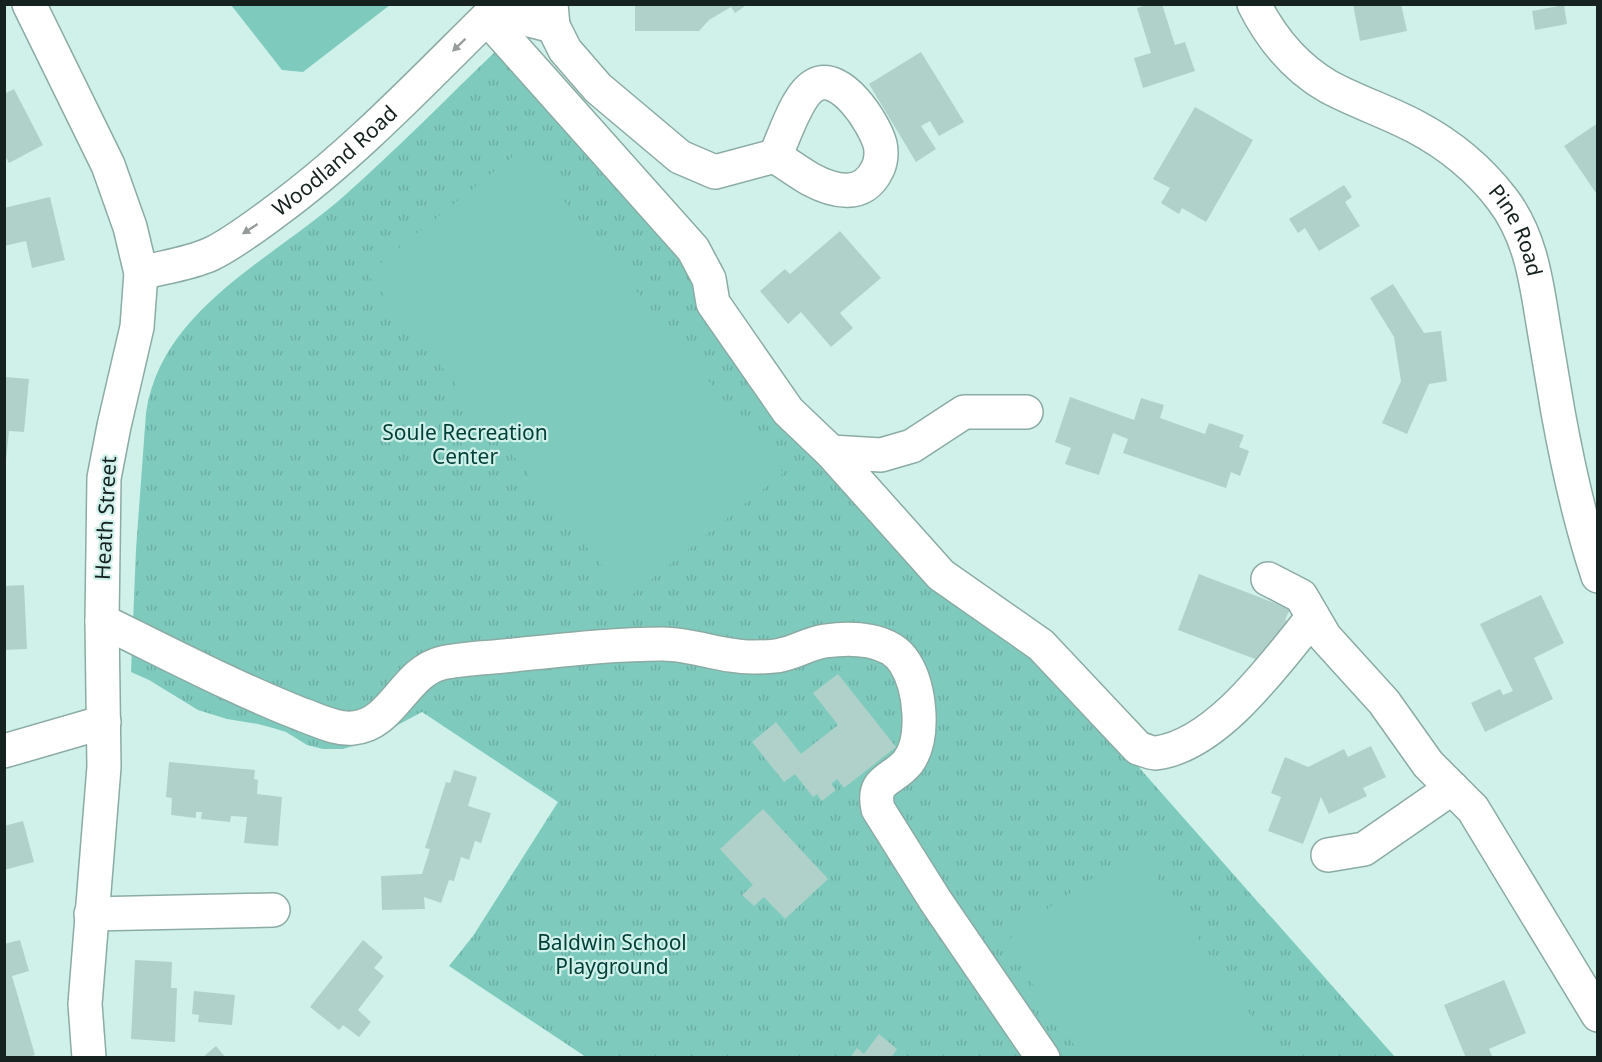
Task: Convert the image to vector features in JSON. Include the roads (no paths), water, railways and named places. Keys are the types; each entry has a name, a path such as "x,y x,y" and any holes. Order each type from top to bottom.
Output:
{"street":[{"name":"Heath Street","path":"28,4 108,165 130,227 141,273 136,327 104,478 102,621 104,767 85,1004 89,1058"},
{"name":"Pine Road","path":"1254,4 1271,35 1302,67 1329,87 1416,127 1450,147 1470,163 1491,186 1519,224 1529,250 1538,288 1567,460 1587,543 1598,576"},
{"name":"Woodland Road","path":"141,273 188,262 213,253 298,195 374,128 494,11"},
{"path":"494,11 552,15 565,50 598,88 680,157 715,172 775,156"},
{"path":"494,11 693,249 710,279 713,303 788,411 831,452 941,575 1041,645 1138,748 1154,753 1182,745 1213,727 1251,691 1313,617"},
{"path":"831,452 880,455 912,446 964,412 1026,412"},
{"path":"1268,579 1301,596 1325,637 1384,702 1428,764 1473,809 1598,1015"},
{"path":"102,621 267,701 321,722 353,728 375,720 389,708 417,675 440,663 573,649 666,644 752,657 780,656 824,641 851,640 877,643 889,648 904,662 914,682 919,711 918,731 917,742 907,763 879,787 876,794 878,810 935,900 1043,1058"},
{"path":"4,751 104,722"},
{"path":"1328,855 1364,849 1452,788"},
{"path":"92,914 273,910"}],"park label":[{"name":"Soule Recreation Center","path":"465,445"},
{"name":"Baldwin School Playground","path":"612,955"}]}
